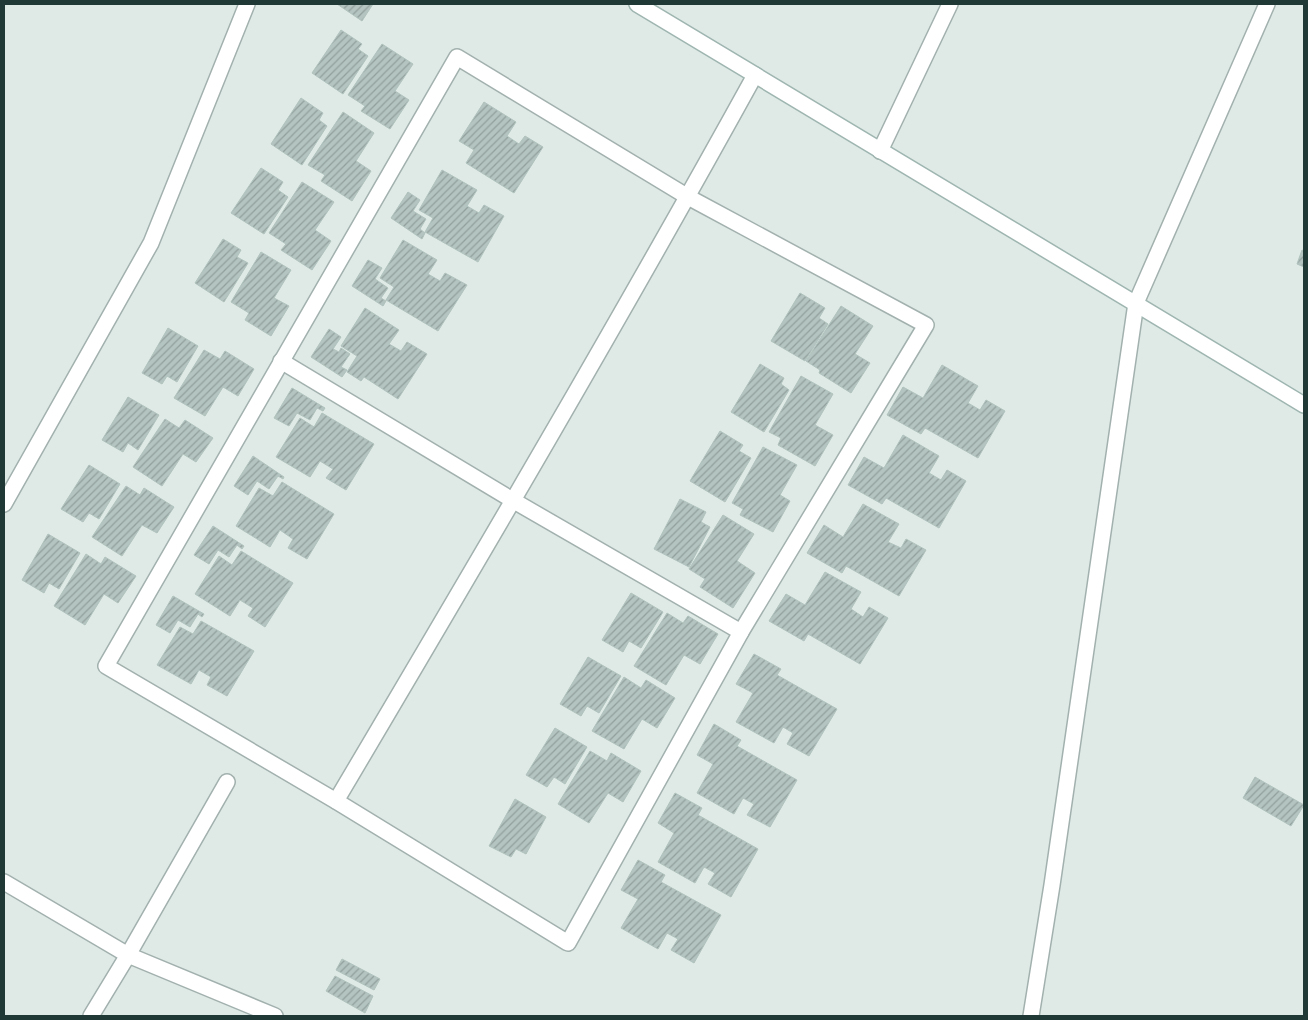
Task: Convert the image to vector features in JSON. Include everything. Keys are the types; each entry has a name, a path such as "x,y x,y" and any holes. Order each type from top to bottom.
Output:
{"street":[{"path":"4,504 151,243 247,4"},
{"path":"637,4 1304,405"},
{"path":"880,151 950,4"},
{"path":"1031,1016 1052,885 1136,303 1267,4"},
{"path":"457,57 688,197 926,325 741,632 568,943 336,801 106,666 281,361 457,57"},
{"path":"336,801 514,501 755,76"},
{"path":"281,361 514,501 741,632"},
{"path":"90,1016 128,955 227,782"},
{"path":"4,882 128,955 275,1016"}],"building":[{"path":"337,4 373,4 362,21"},
{"path":"341,30 362,44 358,49 368,56 343,94 312,73"},
{"path":"382,44 413,64 395,91 409,100 390,129 361,111 365,106 348,95"},
{"path":"301,98 323,113 319,120 327,126 302,165 271,144"},
{"path":"484,102 516,122 507,136 519,144 525,136 543,147 514,193 466,163 474,150 459,141"},
{"path":"343,112 374,133 356,161 371,171 352,201 321,181 325,175 308,165"},
{"path":"261,168 283,182 278,190 288,197 264,234 231,213"},
{"path":"442,170 477,190 467,206 479,213 484,205 504,216 478,262 425,232 433,218 419,210"},
{"path":"302,182 334,202 315,230 331,241 312,270 281,250 286,244 269,233"},
{"path":"408,192 420,200 413,211 426,219 420,229 425,233 422,239 391,218"},
{"path":"223,239 241,250 237,257 248,263 224,302 195,283"},
{"path":"403,240 437,260 428,274 440,281 445,273 467,285 438,331 386,300 394,287 380,278"},
{"path":"1302,250 1304,251 1304,267 1297,264"},
{"path":"261,252 291,270 274,298 289,306 271,336 245,320 249,313 231,302"},
{"path":"368,260 382,268 375,279 388,288 381,298 386,301 383,306 352,286"},
{"path":"800,293 825,308 819,318 828,324 805,361 771,341"},
{"path":"841,306 873,326 855,354 870,363 851,393 819,373 820,370 806,361"},
{"path":"365,308 399,330 389,344 401,351 407,342 427,354 398,399 364,377 361,381 347,372 357,356 341,346"},
{"path":"168,328 198,346 177,382 167,376 162,384 142,373"},
{"path":"329,329 341,337 333,349 339,352 341,348 350,354 341,367 347,370 342,377 311,357"},
{"path":"204,350 220,359 225,351 254,369 238,396 223,387 205,416 174,398"},
{"path":"760,364 784,378 781,384 789,390 764,432 731,412"},
{"path":"942,365 978,386 968,403 980,410 986,400 1005,411 978,458 925,428 921,434 887,415 903,387 923,398"},
{"path":"801,376 833,394 815,425 833,435 815,466 778,445 781,438 769,432"},
{"path":"292,388 325,408 323,411 317,408 310,420 297,413 289,426 274,418"},
{"path":"128,397 159,415 138,450 128,443 123,452 102,440"},
{"path":"322,413 374,444 346,490 326,478 333,469 320,461 310,477 276,457 300,418 314,427"},
{"path":"165,419 179,428 185,420 213,438 196,462 183,454 162,486 133,467"},
{"path":"720,431 743,445 739,451 751,458 725,502 690,481"},
{"path":"903,435 939,456 929,473 941,480 947,470 966,481 939,528 886,498 882,504 848,485 864,457 884,468"},
{"path":"763,447 797,465 780,495 790,501 773,532 740,515 743,509 732,503"},
{"path":"253,456 284,477 283,479 278,476 269,489 257,481 248,495 234,486"},
{"path":"89,465 120,484 99,519 89,513 83,522 61,509"},
{"path":"282,482 334,514 307,559 288,548 293,539 280,530 270,547 236,526 259,488 273,496"},
{"path":"126,486 140,495 144,488 174,507 157,533 142,525 122,556 92,537"},
{"path":"680,499 706,512 701,522 710,527 689,567 654,549"},
{"path":"863,504 899,524 888,542 901,548 906,539 926,550 899,596 846,566 842,573 807,553 824,525 843,537"},
{"path":"723,515 754,534 737,561 755,573 733,608 700,587 705,579 689,569"},
{"path":"213,526 244,546 242,549 237,545 229,557 218,550 209,564 194,555"},
{"path":"48,534 80,553 59,589 49,583 44,593 22,580"},
{"path":"241,551 293,583 265,627 248,616 253,608 240,600 230,616 195,594 219,556 232,565"},
{"path":"86,554 101,564 105,557 136,576 118,603 104,594 85,625 54,606"},
{"path":"825,572 861,592 851,609 863,617 869,607 888,618 860,664 808,634 804,641 769,621 786,594 805,605"},
{"path":"631,593 663,612 641,648 629,641 623,652 602,640"},
{"path":"173,596 204,614 202,617 198,614 190,627 178,620 170,633 156,625"},
{"path":"667,613 683,623 688,616 718,634 700,664 684,655 666,685 634,666"},
{"path":"201,621 254,651 227,696 207,685 211,677 199,670 191,684 157,665 180,627 193,634"},
{"path":"754,654 781,669 777,675 837,709 809,756 787,744 793,733 783,727 774,743 736,722 753,693 736,684"},
{"path":"588,657 621,676 599,713 587,706 581,716 560,704"},
{"path":"624,677 641,688 646,680 675,698 657,728 642,719 624,749 592,731"},
{"path":"714,724 741,740 737,746 797,780 770,827 747,815 754,804 743,798 734,814 697,793 713,764 697,755"},
{"path":"555,728 587,747 565,784 554,777 547,787 526,775"},
{"path":"590,751 607,761 611,753 641,771 623,802 608,793 589,823 558,804"},
{"path":"1255,777 1304,805 1291,826 1243,798"},
{"path":"675,793 702,808 698,815 758,849 731,897 708,884 715,873 704,867 695,883 658,862 674,833 658,823"},
{"path":"515,799 546,817 526,854 516,849 511,857 489,846"},
{"path":"638,860 665,875 661,882 721,915 694,963 671,950 678,939 667,933 658,949 621,928 638,899 621,890"},
{"path":"342,959 380,979 374,990 336,970"},
{"path":"335,976 373,996 365,1013 326,991"}]}
